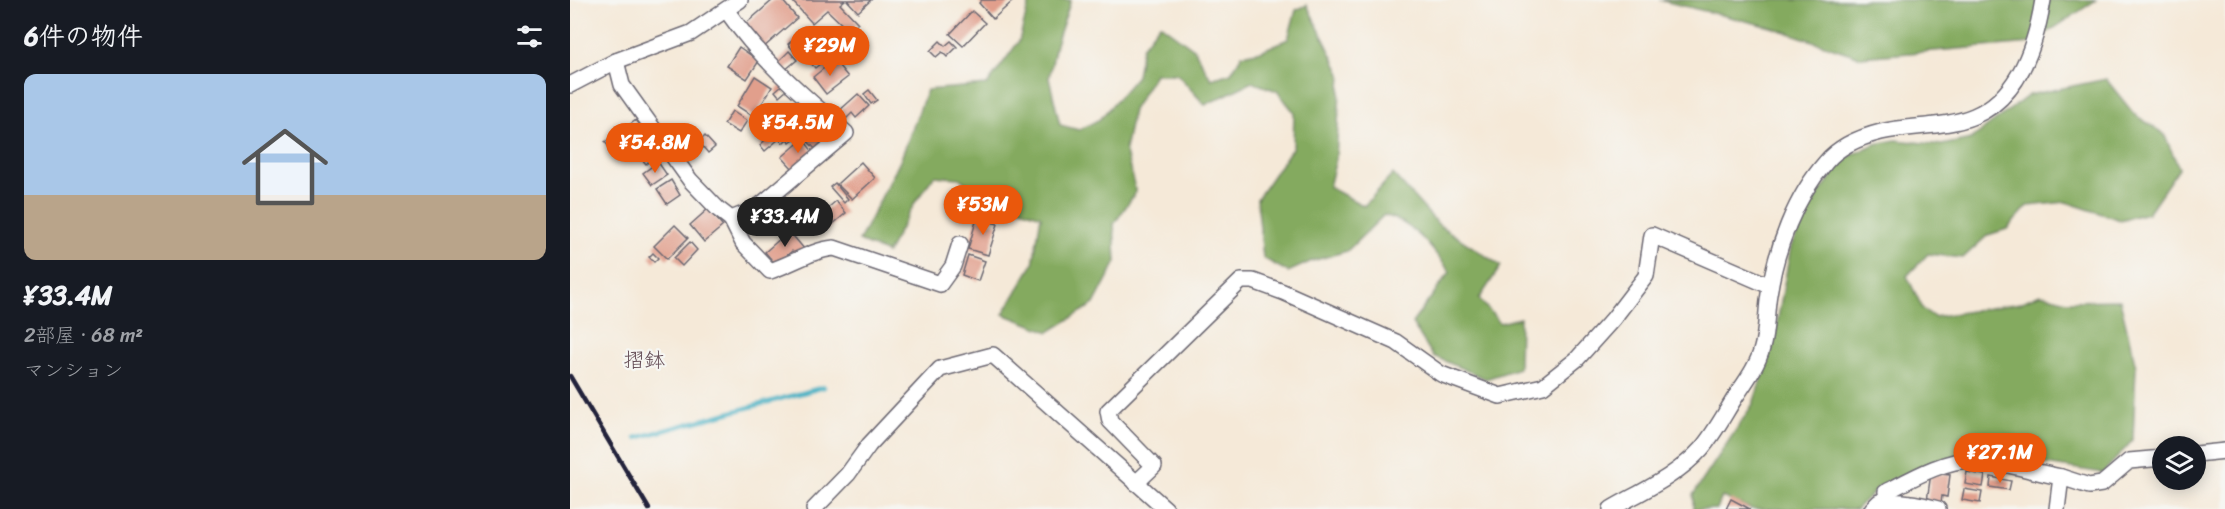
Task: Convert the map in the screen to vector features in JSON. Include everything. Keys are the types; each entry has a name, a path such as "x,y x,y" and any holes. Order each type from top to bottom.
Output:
{"street":[{"path":"570,85 616,62 691,33 740,0"},
{"path":"1614,508 1672,474 1701,448 1748,377 1762,348 1770,286 1779,245 1795,211 1826,161 1846,145 1871,134 1906,126 1975,116 1995,103 2018,79 2038,30 2043,0"},
{"path":"726,11 750,45 846,133 756,209 731,219"},
{"path":"616,62 622,85 690,180 718,210 731,219 744,243 770,271 796,263 819,249 834,248 940,284 954,266 960,244"},
{"path":"1136,483 1154,466 1110,422 1108,411 1241,281 1253,281 1283,292 1396,342 1441,374 1500,396 1543,386 1577,359 1613,320 1646,276 1652,235 1770,286"},
{"path":"814,509 848,474 869,445 939,369 993,355 1166,509"},
{"path":"2206,453 2225,451"},
{"path":"1888,501 1886,492 1912,478 1948,465 1973,460 2061,477 2089,486 2102,484 2129,461 2152,459"},
{"path":"2057,509 2061,477"},
{"path":"1872,509 1879,502 1888,501 1923,504 1938,509"}],"green space":[{"path":"1030,0 1071,0 1056,44 1049,78 1060,125 1079,130 1100,119 1137,76 1142,47 1160,24 1194,49 1211,79 1231,73 1242,55 1261,51 1288,39 1296,10 1307,5 1341,74 1336,159 1329,187 1364,206 1393,174 1439,225 1501,266 1479,299 1500,323 1520,318 1519,368 1486,379 1433,356 1412,323 1450,272 1421,237 1394,218 1384,215 1347,251 1312,261 1288,272 1263,258 1257,199 1293,147 1294,112 1277,91 1252,82 1205,105 1177,74 1155,74 1133,110 1125,149 1136,192 1114,224 1116,262 1094,304 1049,332 1003,314 1033,264 1041,216 983,196 959,178 934,176 916,201 887,253 859,241 900,161 927,90 987,85 1019,41"},
{"path":"1659,0 2096,0 2032,43 1860,57 1771,27"},
{"path":"2106,79 2134,114 2164,134 2179,168 2148,213 2120,220 2066,202 2028,206 2007,229 1988,235 1963,258 1928,254 1907,276 1923,309 1934,317 2020,303 2040,294 2067,301 2120,300 2136,367 2133,440 2103,473 1968,452 1879,487 1856,509 1752,509 1722,497 1717,509 1693,509 1693,495 1753,404 1774,340 1791,246 1812,203 1845,158 1875,144 1896,140 1942,145 1971,139 2029,95"}],"building":[{"path":"773,0 782,0 797,18 762,49 743,26"},
{"path":"795,0 845,0 840,4 858,23 849,31 827,10 812,23 793,2"},
{"path":"847,0 871,0 858,12"},
{"path":"982,0 1014,0 993,19 979,3"},
{"path":"972,11 985,23 963,46 950,34"},
{"path":"808,27 819,39 799,57 788,44"},
{"path":"823,41 833,53 815,68 805,56"},
{"path":"940,41 945,46 951,41 957,47 947,57 942,52 936,57 930,51"},
{"path":"739,47 759,61 747,79 727,66"},
{"path":"789,51 797,60 785,70 778,62"},
{"path":"834,60 848,77 826,94 813,77"},
{"path":"755,76 772,87 754,117 737,106"},
{"path":"782,85 786,90 779,96 775,91"},
{"path":"869,90 877,100 871,104 864,94"},
{"path":"858,94 869,106 856,118 852,113 846,119 839,111"},
{"path":"791,103 802,117 782,133 771,119"},
{"path":"732,111 747,121 739,133 724,124"},
{"path":"636,120 647,133 634,142 624,129"},
{"path":"823,121 834,133 816,150 804,137"},
{"path":"619,132 629,145 616,156 605,142"},
{"path":"773,133 779,139 765,151 760,145"},
{"path":"788,133 794,139 790,142 787,139 783,143 780,140"},
{"path":"705,136 715,147 708,153 699,142"},
{"path":"648,139 660,152 646,164 635,151"},
{"path":"803,139 813,152 793,169 782,157"},
{"path":"658,162 667,175 652,185 643,173"},
{"path":"861,162 875,178 852,199 837,184"},
{"path":"671,180 680,195 667,204 657,189"},
{"path":"835,183 848,199 844,203 830,187"},
{"path":"836,201 846,213 825,231 815,219"},
{"path":"708,209 723,226 704,242 690,225"},
{"path":"762,216 771,225 761,233 753,224"},
{"path":"977,218 998,224 988,255 968,249"},
{"path":"675,225 688,238 667,259 654,246"},
{"path":"789,231 805,250 797,257 792,251 776,265 765,252"},
{"path":"690,242 697,250 682,266 674,258"},
{"path":"653,253 658,258 654,262 649,257"},
{"path":"968,255 985,261 978,281 962,275"},
{"path":"1967,472 1985,475 1983,487 1965,484"},
{"path":"1931,473 1950,475 1947,497 1942,496 1941,503 1927,501"},
{"path":"1991,477 2011,481 2009,490 1990,487"},
{"path":"1964,489 1982,492 1980,503 1962,500"},
{"path":"1731,499 1750,509 1726,509"}],"waterway":[{"path":"636,438 824,387"}],"railway":[{"path":"570,376 649,509"}],"district":[{"name":"摺鉢","path":"644,360"}]}
